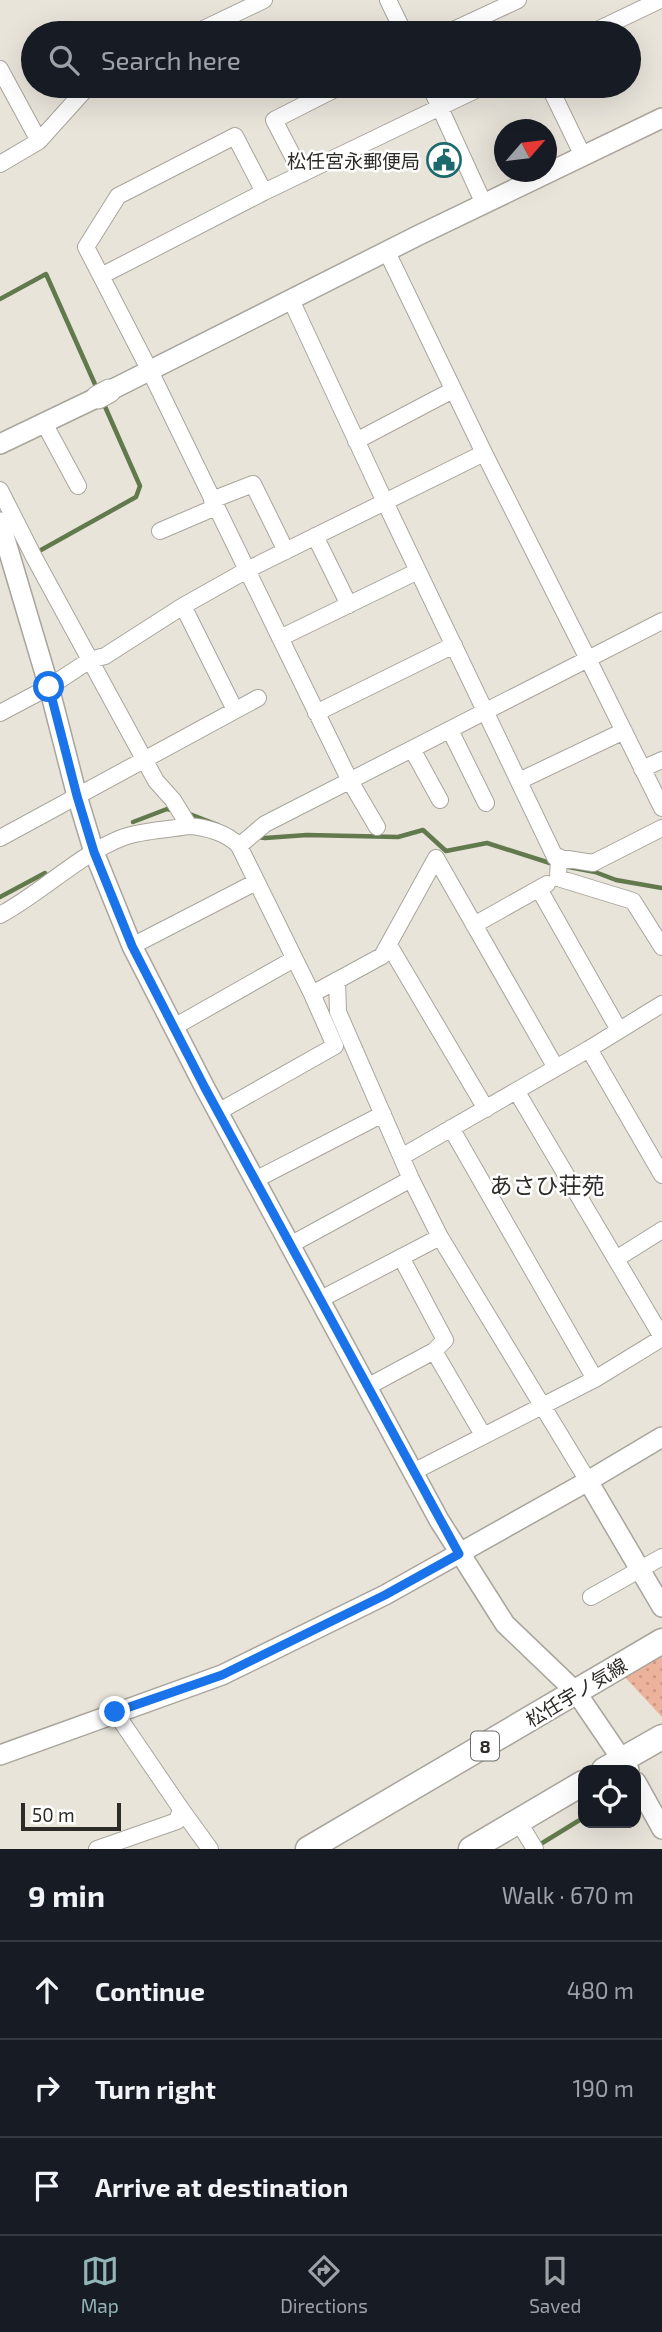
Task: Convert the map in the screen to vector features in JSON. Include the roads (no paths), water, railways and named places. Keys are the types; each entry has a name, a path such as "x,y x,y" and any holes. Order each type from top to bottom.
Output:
{"main road":[{"name":"松任宇ノ気線","path":"308,1849 662,1641"},
{"path":"622,1765 662,1737"},
{"path":"471,1849 578,1786"}],"street":[{"path":"220,21 264,0"},
{"path":"388,0 398,21"},
{"path":"473,21 518,0"},
{"path":"616,21 660,0"},
{"path":"0,69 39,141"},
{"path":"0,164 39,141 78,98"},
{"path":"302,174 274,120 317,98"},
{"path":"436,98 484,204"},
{"path":"101,276 264,192 459,98"},
{"path":"555,98 583,156"},
{"path":"0,444 662,118"},
{"path":"264,192 234,136 118,196 86,247 150,371 350,781 377,827"},
{"path":"387,252 484,453 662,808"},
{"path":"291,300 559,867 634,901 662,947"},
{"path":"356,442 453,390"},
{"path":"44,423 78,486"},
{"path":"0,713 49,687 90,660 105,656 183,606 247,570 484,453"},
{"path":"160,531 253,484 286,551"},
{"path":"0,490 144,760 187,824"},
{"path":"0,522 94,852 132,946 319,1300 459,1554 505,1624 576,1692 618,1765"},
{"path":"315,537 349,604"},
{"path":"280,638 418,571"},
{"path":"183,606 235,710"},
{"path":"0,915 94,852 126,836 187,824 234,840 247,839 265,824 662,621"},
{"path":"316,713 454,645"},
{"path":"0,838 258,698"},
{"path":"450,730 486,803"},
{"path":"519,780 624,731"},
{"path":"412,749 440,800"},
{"path":"642,769 662,760"},
{"path":"474,925 539,889 559,867 593,863 662,828"},
{"path":"218,1112 334,1046 313,994 256,882 247,839"},
{"path":"313,994 382,956 436,858 556,1068"},
{"path":"132,946 256,882"},
{"path":"539,889 619,1030"},
{"path":"389,945 485,1109"},
{"path":"174,1027 294,959"},
{"path":"337,980 338,1012 411,1179 440,1237 662,1607"},
{"path":"403,1156 590,1049 662,1004"},
{"path":"590,1049 662,1175"},
{"path":"413,1472 595,1379 662,1337 517,1091"},
{"path":"255,1180 383,1114"},
{"path":"451,1128 595,1379"},
{"path":"290,1245 411,1179"},
{"path":"616,1259 662,1230"},
{"path":"319,1300 440,1237"},
{"path":"367,1387 434,1351 445,1340 401,1257"},
{"path":"434,1351 483,1435"},
{"path":"0,1755 222,1675 385,1595 588,1482 662,1437"},
{"path":"591,1597 662,1557"},
{"path":"115,1712 210,1849"},
{"path":"641,1791 662,1829"},
{"path":"97,1849 177,1821 181,1809"},
{"path":"518,1821 535,1849"}],"waterway":[{"path":"0,299 46,274 98,391"},
{"path":"41,550 136,497 140,486 103,402"},
{"path":"133,822 167,809 175,811"},
{"path":"187,813 218,825"},
{"path":"256,837 398,837 423,830 446,851 487,843 553,864 662,888"},
{"path":"0,897 45,873"},
{"path":"539,1845 578,1821"}],"place":[{"name":"松任宮永郵便局","path":"444,160"}],"district":[{"name":"あさひ荘苑","path":"547,1185"}]}
